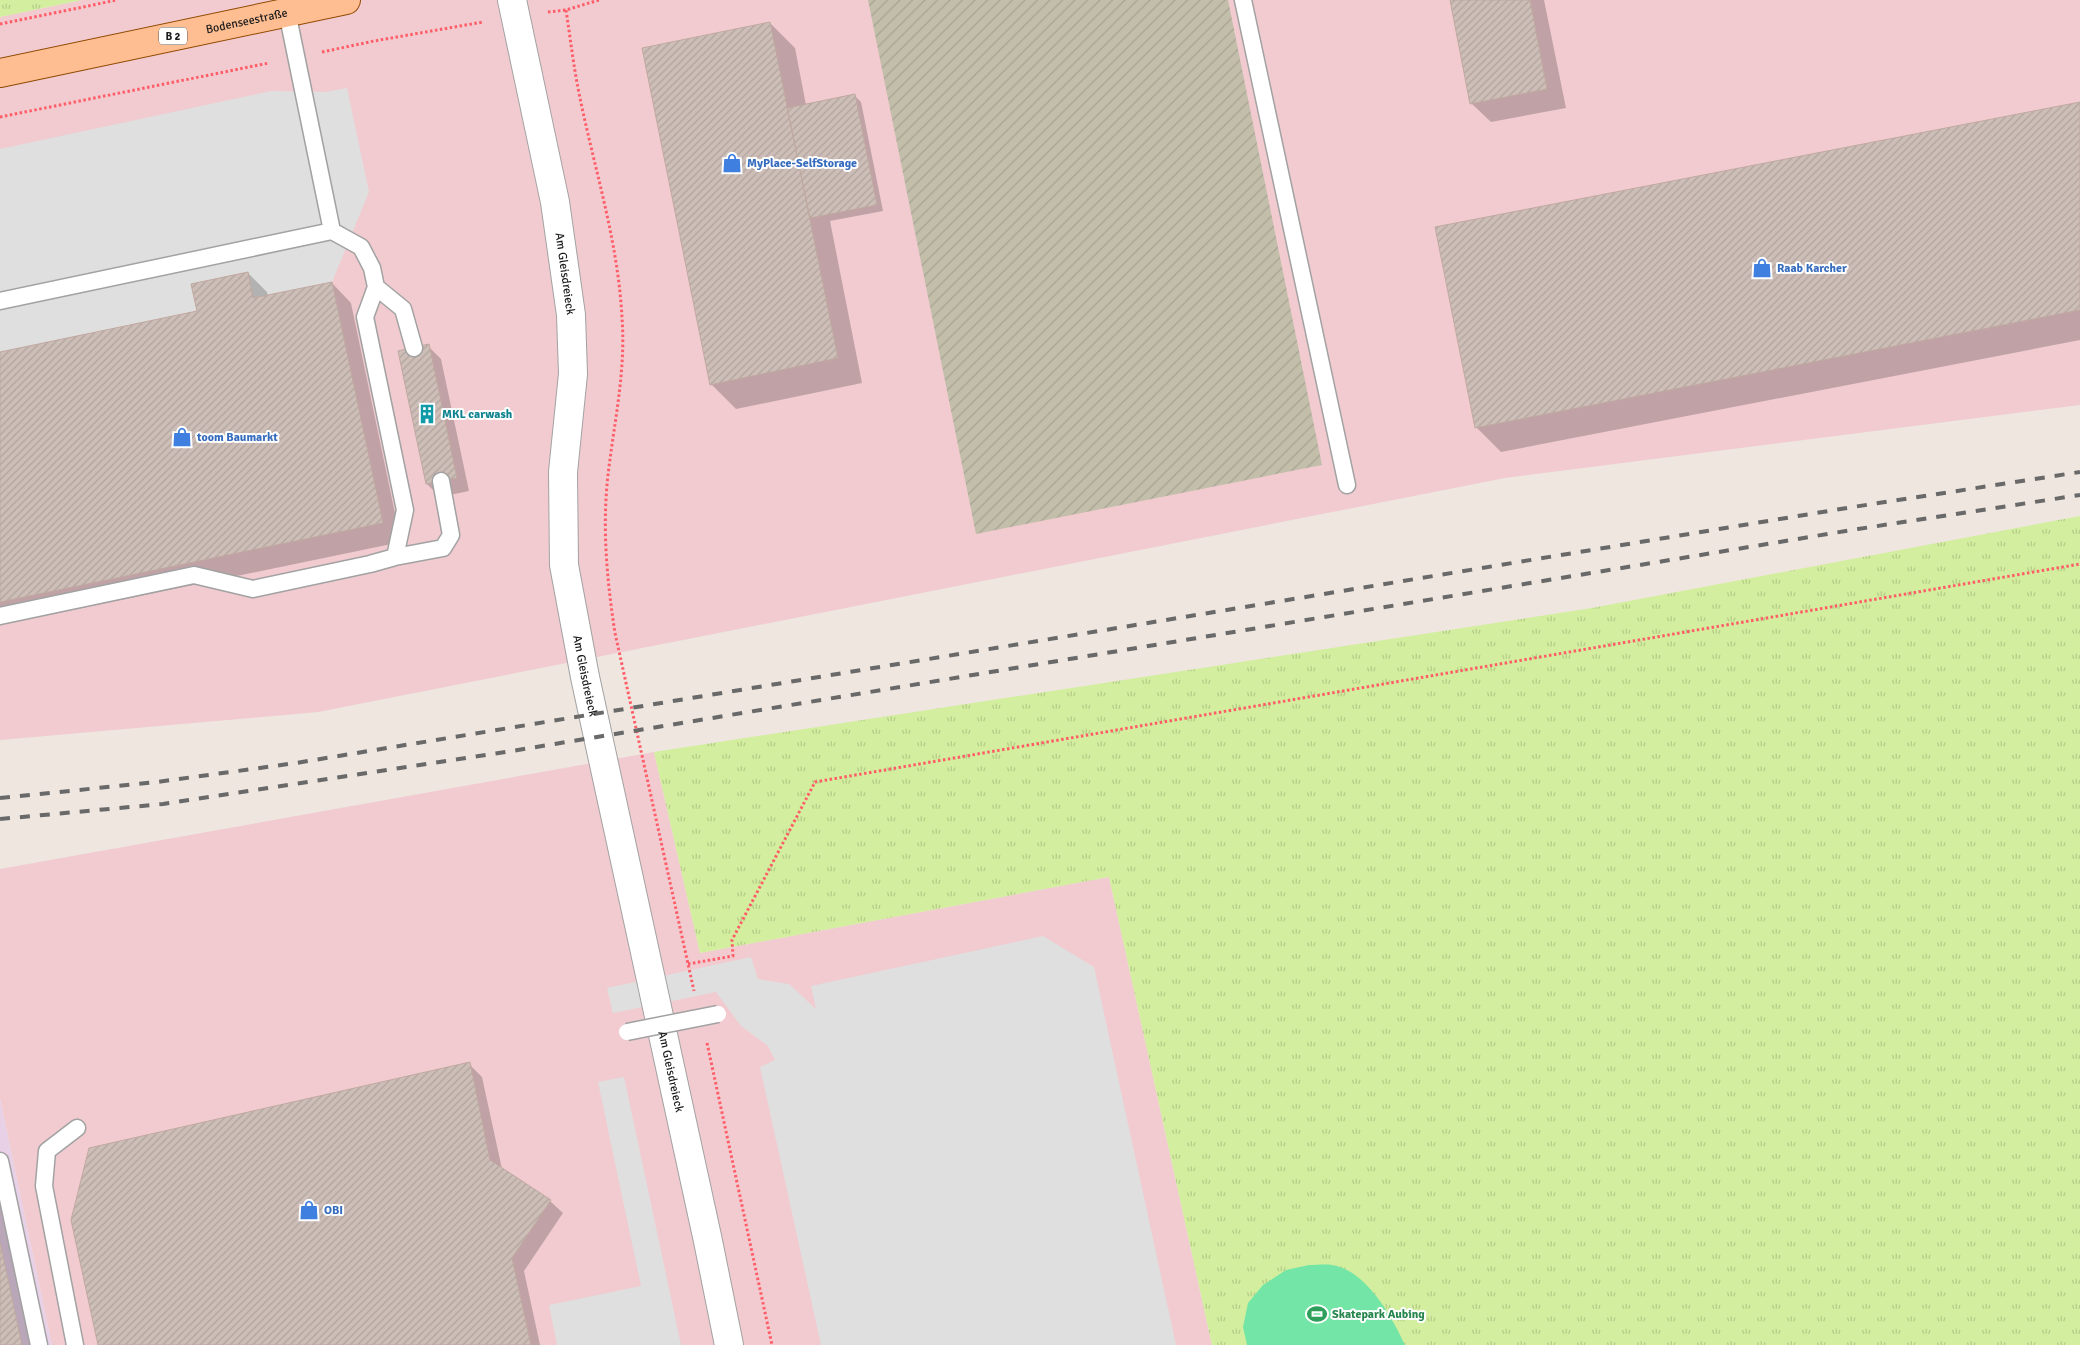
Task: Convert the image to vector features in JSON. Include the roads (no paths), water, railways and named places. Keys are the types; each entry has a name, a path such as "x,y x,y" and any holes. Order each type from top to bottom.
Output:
{"main road":[{"name":"Bodenseestraße","path":"0,73 303,6 346,0"}],"street":[{"name":"Am Gleisdreieck","path":"512,0 555,202 571,315 573,374 563,472 564,565 585,677 708,1240 729,1345"}],"lane":[{"path":"1243,0 1347,485"},
{"path":"303,6 332,231"},
{"path":"0,301 332,231 361,247 372,268 376,287 365,317 405,510 394,557"},
{"path":"376,287 403,309 414,348"},
{"path":"0,616 194,575 253,589 370,564 394,557 443,548 450,535 441,481"},
{"path":"627,1032 718,1014"},
{"path":"75,1345 44,1186 47,1152 77,1128"},
{"path":"0,1161 39,1345"}],"railway":[{"path":"0,798 157,782 296,763 1853,507 2080,472"},
{"path":"0,819 163,804 518,750 1858,529 2080,495"}],"place":[{"name":"MyPlace-SelfStorage","path":"732,163"},
{"name":"Raab Karcher","path":"1762,268"},
{"name":"MKL carwash","path":"427,414"},
{"name":"toom Baumarkt","path":"182,437"},
{"name":"OBI","path":"309,1210"},
{"name":"Skatepark Aubing","path":"1317,1314"}]}
